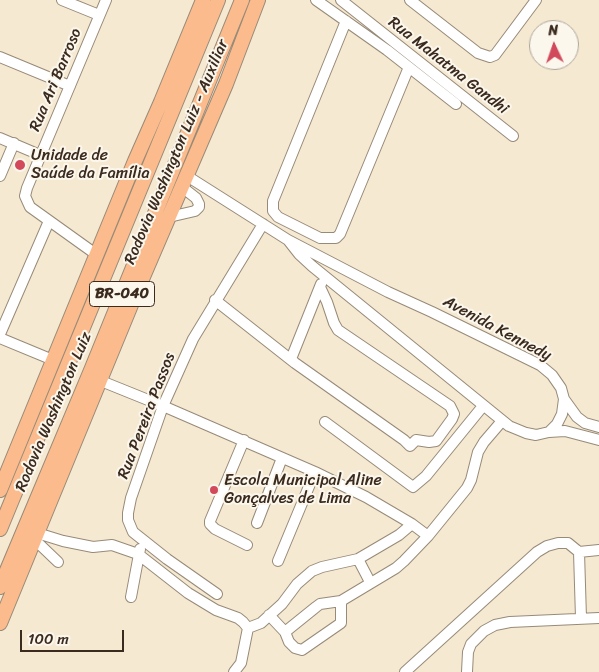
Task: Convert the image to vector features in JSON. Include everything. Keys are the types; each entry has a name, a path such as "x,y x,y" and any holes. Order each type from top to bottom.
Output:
{"highway":[{"name":"Rodovia Washington Luiz - Auxiliar","path":"0,488 4,473 203,0"},
{"name":"Rodovia Washington Luiz","path":"0,529 218,0"},
{"name":"Rodovia Washington Luiz","path":"0,587 92,368 242,0"},
{"name":"Rodovia Washington Luiz - Auxiliar","path":"0,623 258,0"},
{"path":"92,368 133,300"}],"street":[{"path":"62,0 100,15"},
{"name":"Rua Ari Barroso","path":"97,255 30,207 25,196 40,155 106,0"},
{"path":"316,0 388,50 456,104"},
{"name":"Rua Mahatma Gandhi","path":"341,0 513,136"},
{"path":"410,0 478,53 490,57 495,54 536,0"},
{"path":"346,21 273,201 273,211 278,217 320,238 336,238 340,234 410,67"},
{"path":"0,57 70,86"},
{"path":"0,138 40,155"},
{"path":"0,176 14,143"},
{"path":"168,217 195,211 199,207 196,198 184,182"},
{"name":"Avenida Kennedy","path":"184,182 331,263 540,366 552,375 561,388 564,400 577,418 585,423 599,427"},
{"path":"0,334 49,221"},
{"name":"Rua Pereira Passos","path":"217,594 133,532 128,520 128,513 131,498 163,406 192,339 263,224"},
{"name":"Avenida Kennedy","path":"288,240 322,282 509,426 536,435 565,431 599,440"},
{"path":"291,359 331,263"},
{"path":"215,300 291,359 410,446 416,440 436,441 452,419 454,414 450,406 338,330 334,323 322,282"},
{"path":"0,338 53,360"},
{"path":"101,381 244,440 315,472 366,497 412,524 428,536"},
{"path":"549,432 557,424 562,414 564,400"},
{"path":"325,422 412,487 426,476 483,406"},
{"path":"285,632 320,604 341,601 396,568 428,536 467,488 478,452 502,420"},
{"path":"244,440 210,520 212,527 247,545"},
{"path":"257,523 282,458"},
{"path":"278,561 315,472"},
{"path":"234,672 241,663 252,627 282,604 296,584 322,567 358,559 399,535 412,524"},
{"path":"36,536 93,547 112,545 138,554 188,593 216,610 238,618 252,627"},
{"path":"36,536 58,562"},
{"path":"131,597 138,554 143,541"},
{"path":"405,672 536,552 546,546 568,543 579,552 599,554"},
{"path":"579,552 580,618"},
{"path":"358,559 370,582"},
{"path":"269,615 285,632 289,642 295,648 298,650 305,649 341,623 341,601"},
{"path":"467,672 468,652 471,644 484,631 495,625 510,622 599,618"}],"place":[{"name":"Unidade de Saúde da Família","path":"20,165"},
{"name":"Escola Municipal Aline Gonçalves de Lima","path":"214,490"}]}
